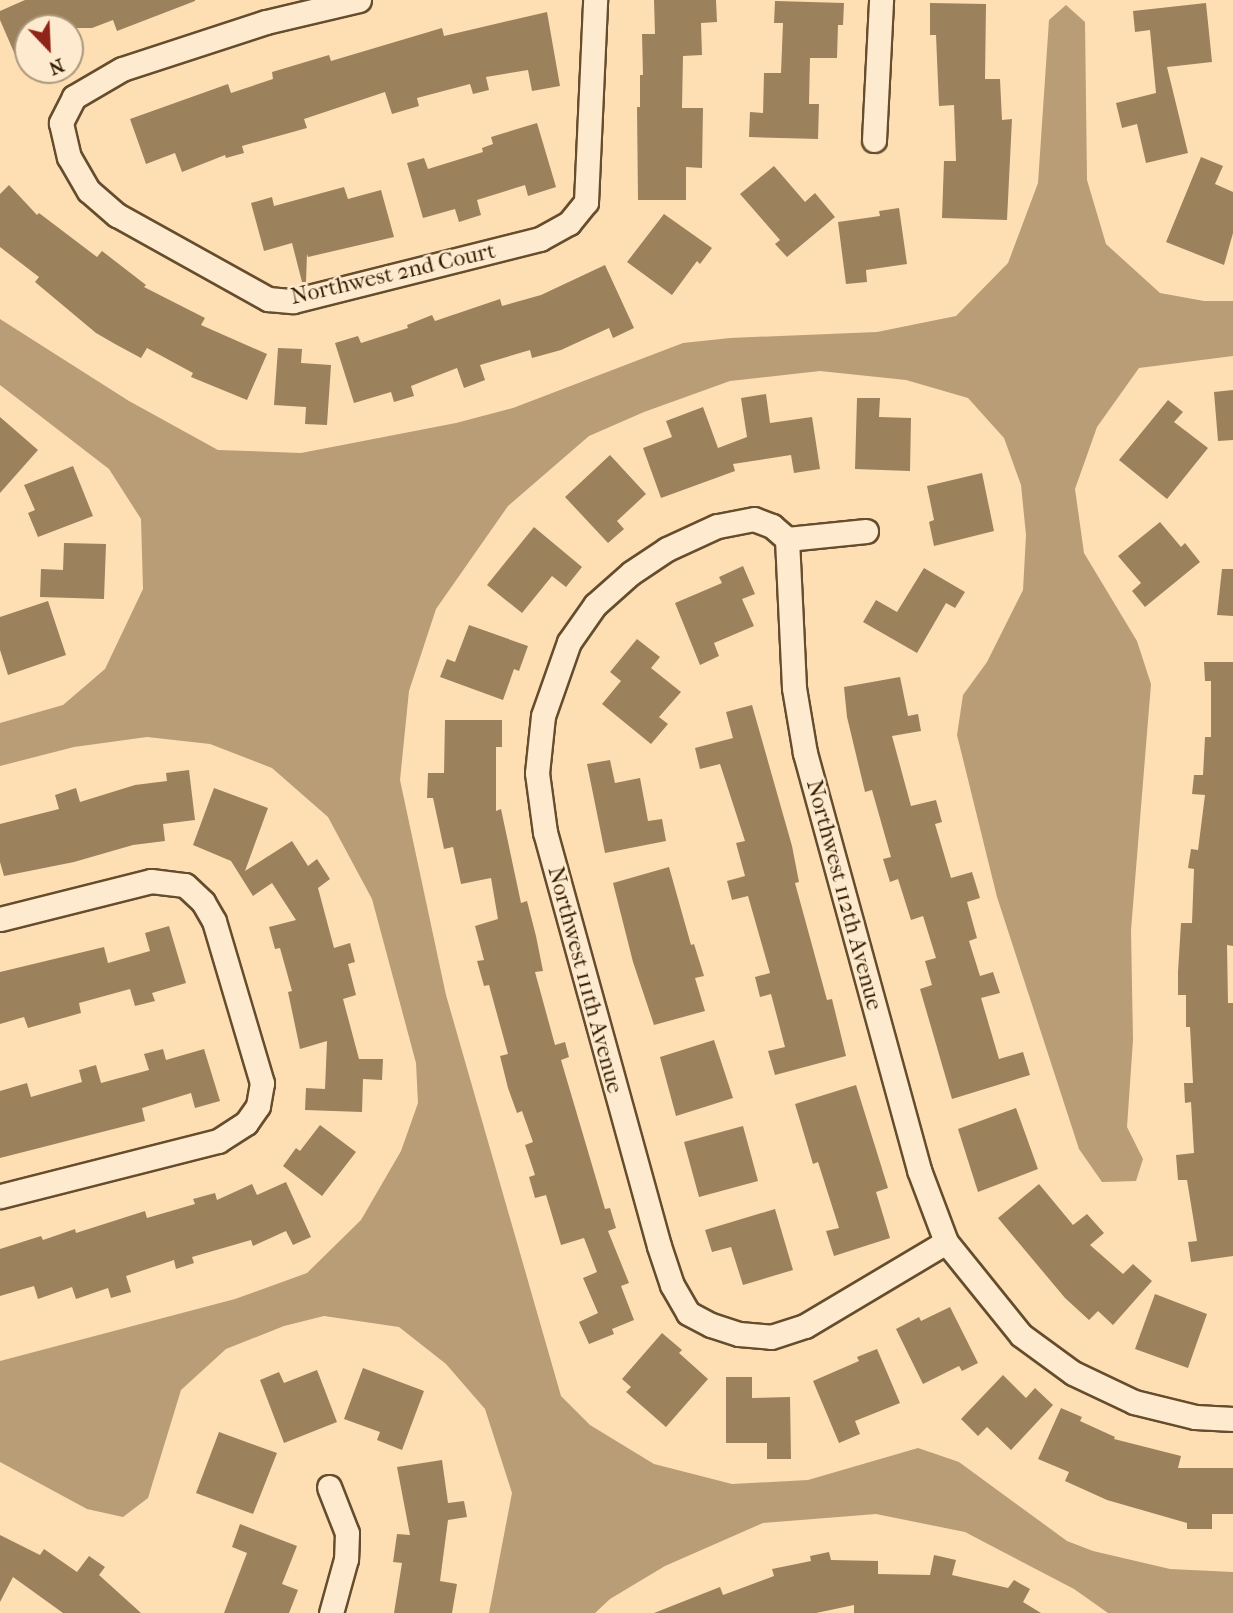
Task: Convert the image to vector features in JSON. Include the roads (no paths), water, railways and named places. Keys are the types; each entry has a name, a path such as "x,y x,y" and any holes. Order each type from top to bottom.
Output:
{"street":[{"name":"Northwest 2nd Court","path":"359,0 266,22 122,69 74,97 61,122 69,157 89,191 117,215 268,299 293,301 540,239 569,223 586,202 595,0"},
{"path":"874,140 881,0"},
{"name":"Northwest 111th Avenue","path":"787,539 772,526 754,519 717,526 667,549 631,573 595,605 569,642 544,716 537,773 545,832 659,1246 672,1285 688,1312 711,1325 739,1334 771,1337 805,1326 946,1242"},
{"path":"787,539 866,531"},
{"name":"Northwest 112th Avenue","path":"787,539 794,688 805,753 919,1170 946,1242 1021,1335 1073,1373 1134,1402 1195,1417 1233,1419"},
{"path":"0,919 151,881 186,885 203,902 214,921 262,1083 258,1105 246,1123 218,1141 0,1196"},
{"path":"329,1487 347,1533 346,1559 331,1613"}]}
